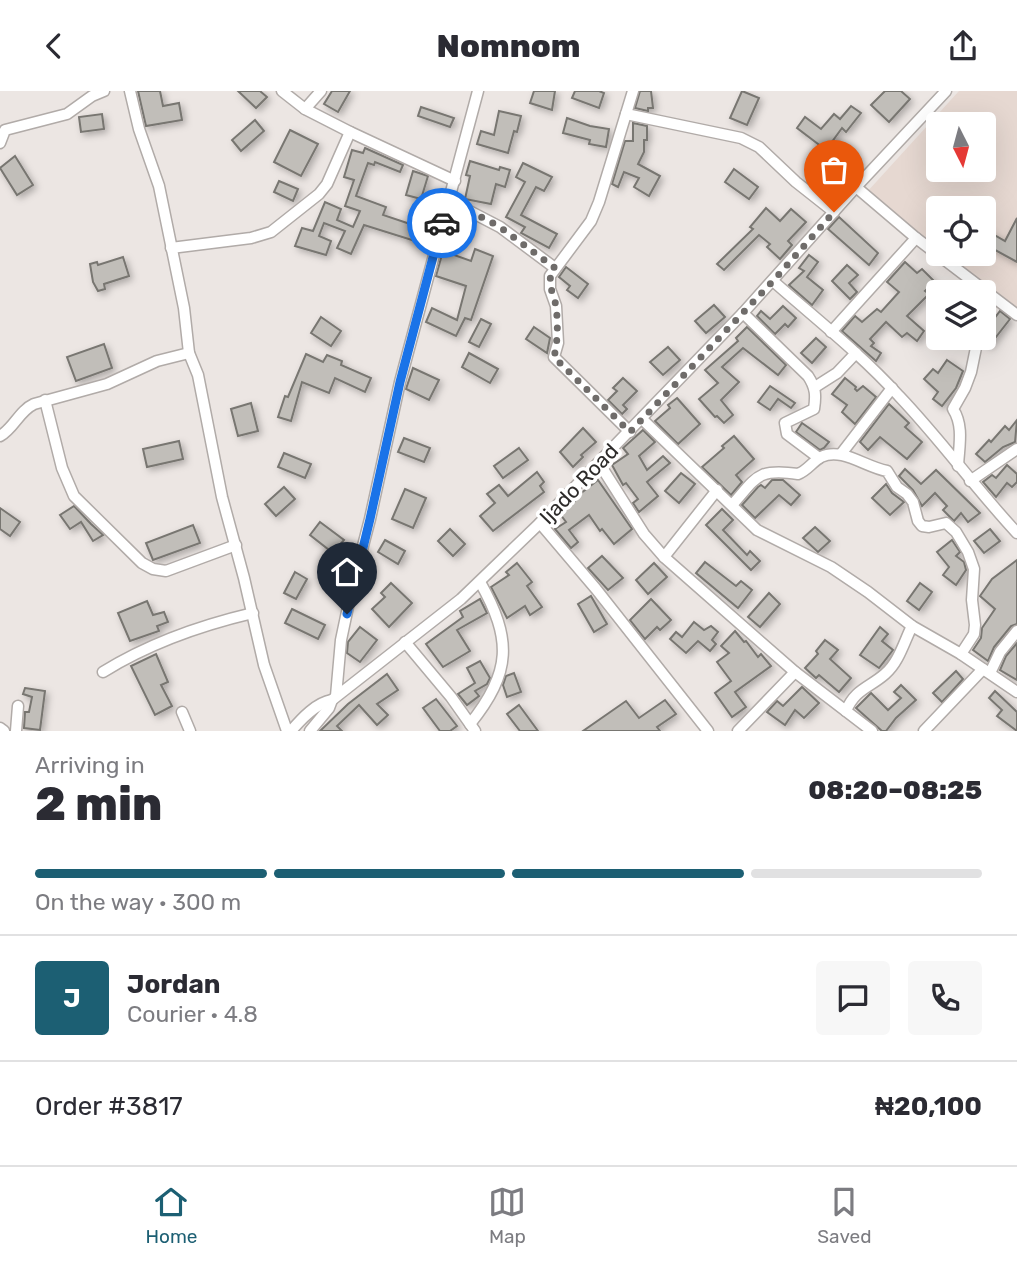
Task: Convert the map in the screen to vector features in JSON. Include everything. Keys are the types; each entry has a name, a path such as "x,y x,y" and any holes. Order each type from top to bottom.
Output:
{"street":[{"path":"0,143 5,130 68,114 92,96 104,91"},
{"path":"130,91 139,129 159,186 184,309 189,353 198,375 212,436 218,481 264,665 289,731"},
{"path":"282,91 305,109 349,132 455,181"},
{"path":"305,109 321,91"},
{"path":"334,698 341,640 400,382 478,91"},
{"path":"630,432 554,357 558,336 556,306 550,282 555,268 591,221 633,91"},
{"name":"Ijado Road","path":"289,731 324,701 334,698 480,582 630,432 743,313 946,91"},
{"path":"626,114 741,138 759,147 796,182 834,212"},
{"path":"172,248 271,232 319,194 327,184 349,132"},
{"path":"856,187 968,280"},
{"path":"448,199 500,227 555,268"},
{"path":"831,332 916,238"},
{"path":"773,281 892,388 1017,533"},
{"path":"996,301 1017,315"},
{"path":"743,313 815,387 814,409 785,423 787,434 820,458"},
{"path":"958,466 961,428 953,409 965,388 976,350"},
{"path":"0,436 25,408 116,381 157,361 189,353"},
{"path":"815,387 837,373 856,353"},
{"path":"841,454 892,388"},
{"path":"45,400 62,468 74,496 142,563 153,569 166,571 236,545"},
{"path":"642,419 757,530 831,567 868,591 912,626 961,654 1017,692"},
{"path":"970,481 1017,449"},
{"path":"732,505 762,473 781,471 797,474 820,458 841,454 874,469 887,471 897,487 907,494 922,526 946,523 956,532 974,569 974,634 961,654"},
{"path":"599,463 644,534 664,557 795,672 872,731"},
{"path":"664,557 717,490"},
{"path":"540,523 708,731"},
{"path":"405,642 472,727 502,671 503,644 500,623 480,582"},
{"path":"103,672 133,655 171,639 253,613"},
{"path":"846,711 854,696 885,674 896,662 912,626"},
{"path":"924,731 986,671 1017,631"},
{"path":"738,731 795,672"},
{"name":"Ijado Road","path":"310,731 330,708 334,698"},
{"path":"16,731 18,706"},
{"path":"182,712 190,731"}],"shaded area":[{"path":"959,91 1017,91 1017,308 996,292 996,280 980,280 961,266 996,266 996,196 926,196 926,242 867,192 926,127 926,182 996,182 996,112 940,112"}],"building":[{"path":"138,91 160,91 163,106 179,103 182,120 146,126"},
{"path":"238,91 260,91 267,97 256,108"},
{"path":"332,91 350,91 338,112 324,104"},
{"path":"534,91 555,91 552,110 530,103"},
{"path":"575,91 604,93 599,108 572,98"},
{"path":"640,91 651,91 653,108 648,108 648,111 635,108"},
{"path":"742,91 759,98 747,125 730,118"},
{"path":"885,91 901,91 910,99 889,122 871,105"},
{"path":"851,106 861,113 846,132 842,128 826,150 797,128 805,117 821,129 834,114 840,119"},
{"path":"421,107 454,118 450,127 418,116"},
{"path":"499,111 521,116 508,153 477,144 481,131 494,135"},
{"path":"102,114 104,129 81,132 79,117"},
{"path":"567,118 609,129 606,147 589,144 590,140 563,133"},
{"path":"255,120 264,131 241,151 232,140"},
{"path":"633,123 647,126 647,140 644,140 644,152 638,164 660,176 649,196 634,187 639,178 624,172 618,187 612,184 625,141 633,141"},
{"path":"290,130 318,144 301,176 274,162"},
{"path":"365,148 403,165 400,172 375,162 374,165 368,163 356,196 386,207 383,215 419,227 415,241 364,225 351,254 337,248 345,231 324,223 319,236 331,241 326,255 295,246 302,228 313,231 325,202 341,209 337,220 353,227 360,211 345,206 354,180 344,177 352,150 363,153"},
{"path":"15,156 33,185 17,195 0,168"},
{"path":"845,156 858,166 850,177 844,173 825,193 813,184 826,166 834,171"},
{"path":"470,161 499,170 500,167 510,170 505,187 496,184 491,204 465,199 470,176 466,175"},
{"path":"523,163 552,177 544,191 536,187 521,215 557,234 549,248 521,233 525,227 506,217 525,182 516,177"},
{"path":"734,169 758,187 749,199 725,182"},
{"path":"413,171 428,176 421,199 406,195"},
{"path":"279,181 298,189 293,201 274,192"},
{"path":"766,208 780,221 791,209 806,222 788,241 792,245 780,259 767,247 770,244 759,235 724,270 717,264 753,229 750,227"},
{"path":"839,217 878,253 869,265 828,229"},
{"path":"1017,218 1017,262 996,251 996,236 1005,241"},
{"path":"475,249 493,256 471,320 465,318 456,336 426,322 432,308 457,320 466,286 436,276 443,251 471,261"},
{"path":"809,255 818,262 807,277 823,290 812,305 789,285 804,271 799,268"},
{"path":"123,257 129,276 104,284 105,289 98,291 93,282 90,264 97,262 98,265"},
{"path":"905,262 917,273 922,269 933,280 926,280 926,297 907,316 924,331 917,341 907,333 902,337 886,322 870,339 874,343 871,346 881,353 876,361 842,331 855,316 862,322 877,309 881,312 899,292 887,282"},
{"path":"847,265 858,275 849,283 857,292 850,299 832,281"},
{"path":"566,267 588,284 578,298 567,290 570,286 559,277"},
{"path":"714,305 725,317 706,333 695,321"},
{"path":"783,306 796,318 788,327 785,324 775,334 757,316 761,311 770,319"},
{"path":"1000,311 1010,319 996,337 996,316"},
{"path":"321,317 341,331 331,346 311,333"},
{"path":"481,319 491,324 479,347 469,342"},
{"path":"534,327 550,338 547,353 526,339"},
{"path":"747,327 786,365 778,375 743,348 722,367 739,382 721,400 733,415 724,423 699,399 718,383 705,370 738,341 736,338"},
{"path":"816,338 826,347 812,363 801,353"},
{"path":"104,344 112,368 76,381 67,357"},
{"path":"668,347 680,360 663,375 650,362"},
{"path":"469,353 498,369 490,383 462,367"},
{"path":"306,354 323,362 327,355 342,361 341,365 371,378 365,392 335,378 329,393 302,382 291,421 278,417 285,396 288,397"},
{"path":"947,360 963,371 956,388 942,406 933,399 938,392 924,379 933,369 938,373"},
{"path":"413,368 439,380 429,400 406,389"},
{"path":"623,378 637,391 623,405 627,409 622,414 608,400 617,391 613,388"},
{"path":"845,378 857,391 863,386 876,397 855,424 842,412 847,405 832,394"},
{"path":"770,386 795,403 791,408 778,399 770,410 758,402"},
{"path":"677,398 700,424 678,444 655,421"},
{"path":"251,403 258,431 238,436 231,409"},
{"path":"889,404 909,423 905,427 922,442 907,459 880,437 868,450 860,442"},
{"path":"1017,420 1015,442 1003,447 985,462 976,454 1005,426 1009,430"},
{"path":"802,423 829,442 824,448 820,450 796,432"},
{"path":"583,428 596,442 581,455 583,457 573,467 560,452"},
{"path":"643,430 655,442 639,456 647,470 663,456 670,463 647,482 658,496 639,512 633,503 638,499 626,483 623,485 612,465 628,454 623,448"},
{"path":"734,436 754,459 736,475 742,482 731,495 702,467"},
{"path":"404,438 430,448 424,462 398,452"},
{"path":"179,441 183,459 147,467 143,449"},
{"path":"519,448 528,460 503,478 494,466"},
{"path":"284,453 311,464 305,478 278,467"},
{"path":"1007,465 1017,474 1017,482 1012,487 1007,483 996,497 983,482 992,475 996,478"},
{"path":"905,469 921,484 936,470 980,513 968,522 961,513 954,521 943,510 947,506 935,493 922,506 913,490 899,476"},
{"path":"537,472 544,482 540,486 544,492 493,531 480,516 495,503 487,494 499,485 508,496"},
{"path":"681,473 695,484 679,503 665,491"},
{"path":"598,480 632,529 614,544 602,529 600,531 589,515 569,530 578,542 571,548 555,529 566,522 560,514"},
{"path":"772,480 783,480 800,495 791,505 779,495 755,518 742,505 758,487 761,485 765,488"},
{"path":"886,484 892,493 904,502 890,515 872,498"},
{"path":"284,487 295,499 276,516 265,504"},
{"path":"405,489 426,498 413,528 392,519"},
{"path":"74,506 103,535 93,541 81,522 70,529 60,515"},
{"path":"0,508 20,522 10,536 0,529"},
{"path":"722,509 733,520 723,530 747,555 750,551 760,561 751,570 706,525"},
{"path":"320,522 344,540 333,553 310,535"},
{"path":"193,525 200,543 153,560 146,543"},
{"path":"815,527 830,541 818,552 803,538"},
{"path":"450,529 465,544 453,556 438,541"},
{"path":"990,529 1000,541 984,553 974,541"},
{"path":"385,540 405,551 398,564 378,552"},
{"path":"952,540 960,552 956,556 964,562 966,570 956,585 943,575 949,567 937,552"},
{"path":"602,556 623,578 608,590 588,568"},
{"path":"1017,560 1017,624 1011,626 994,647 988,661 973,650 981,638 982,628 995,609 980,596 992,579"},
{"path":"705,562 736,586 741,581 752,590 738,608 696,573"},
{"path":"517,563 532,582 527,586 542,607 530,615 525,606 507,618 491,587 509,575 506,572"},
{"path":"654,563 667,577 648,594 636,580"},
{"path":"295,572 307,579 296,599 284,593"},
{"path":"391,583 412,603 389,627 372,609 385,597 381,593"},
{"path":"920,583 932,592 919,610 907,601"},
{"path":"769,593 780,604 760,627 748,617"},
{"path":"591,596 607,624 594,632 578,604"},
{"path":"480,599 487,613 457,630 470,651 443,667 426,644 463,617 460,611"},
{"path":"651,599 671,620 660,630 657,627 645,639 630,620"},
{"path":"147,601 153,615 164,612 168,622 157,626 159,631 130,641 118,613"},
{"path":"292,609 325,625 318,639 285,623"},
{"path":"694,622 704,630 711,626 718,632 712,640 716,644 710,651 698,641 686,653 670,639 676,632 682,637"},
{"path":"360,627 377,640 360,662 347,653 348,642"},
{"path":"880,627 888,634 882,641 893,650 879,668 860,655"},
{"path":"735,631 758,657 761,654 771,666 735,692 746,707 732,717 715,693 731,681 717,662 729,653 721,646"},
{"path":"825,640 838,650 830,659 851,678 839,692 819,675 816,678 805,668 818,654 816,651"},
{"path":"1017,643 1017,680 1000,670 1006,656"},
{"path":"156,654 168,682 161,685 172,706 155,715 131,666"},
{"path":"480,661 490,678 487,684 475,691 479,696 467,705 458,694 475,683 467,668"},
{"path":"956,671 963,679 942,702 933,693"},
{"path":"514,673 521,692 507,697 503,685 506,676"},
{"path":"387,674 398,690 377,704 388,715 377,725 359,705 337,726 342,731 320,731 348,704"},
{"path":"901,685 916,700 886,731 882,731 856,708 871,693 888,710 901,698 894,692"},
{"path":"802,687 819,703 804,718 795,710 785,725 767,712 777,701 783,706"},
{"path":"25,688 45,691 40,730 24,728 25,712 29,712 32,697 23,694"},
{"path":"995,691 1017,712 1017,731 997,716 1002,710 989,698"},
{"path":"436,699 457,726 450,731 440,731 423,708"},
{"path":"665,700 676,714 657,727 660,731 583,731 626,701 639,718"},
{"path":"519,705 538,731 520,731 507,714"}],"way so far":[{"path":"442,223 448,199 500,227 555,268 550,277 558,336 554,357 630,432 773,281 834,212"}],"route":[{"path":"347,614 400,382 442,223"}]}
